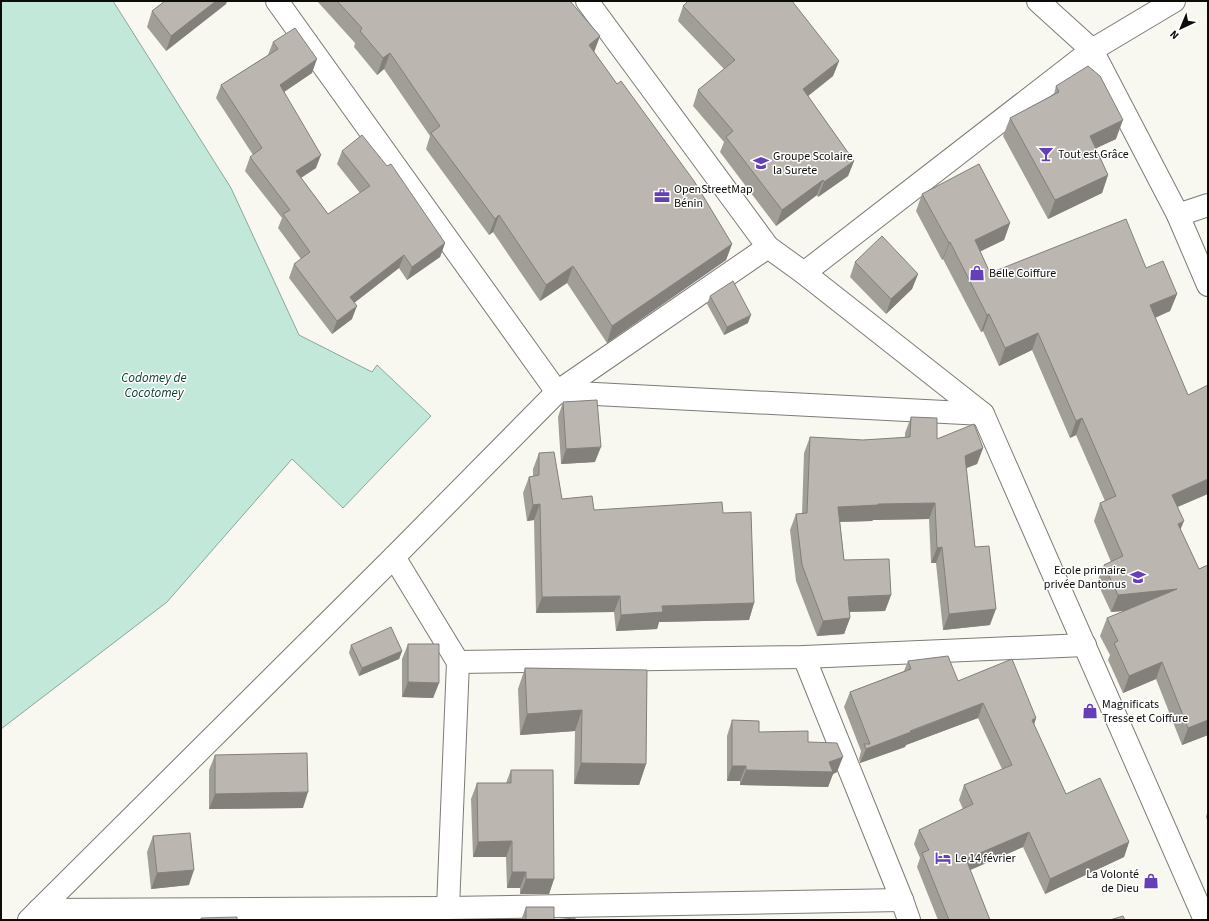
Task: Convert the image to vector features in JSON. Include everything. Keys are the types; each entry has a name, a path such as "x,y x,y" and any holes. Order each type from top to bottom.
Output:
{"street":[{"path":"277,1 557,392"},
{"path":"587,1 768,247 804,273 983,414 1205,920"},
{"path":"1038,1 1092,50 1178,215 1208,285"},
{"path":"804,273 1092,50 1174,1"},
{"path":"1178,215 1208,205"},
{"path":"34,915 394,557 557,392 768,247"},
{"path":"557,392 983,414"},
{"path":"394,557 458,662 448,908"},
{"path":"458,662 804,657 1085,645"},
{"path":"34,915 448,908 906,910 804,657"}],"water":[{"name":"Codomey de Cocotomey","path":"1,1 113,1 231,188 299,335 372,372 377,365 431,416 343,508 292,459 167,602 1,729"}],"building":[{"path":"165,1 216,1 171,36 152,11"},
{"path":"337,1 570,1 600,36 589,45 617,84 621,81 694,181 732,244 612,326 573,266 546,285 499,215 495,219 431,133 440,126 390,53 383,58 360,31 362,28"},
{"path":"688,1 792,1 839,61 803,89 854,161 824,182 823,180 782,210 726,137 733,131 698,90 735,60 683,6"},
{"path":"295,28 317,59 280,85 321,155 296,171 328,214 370,186 342,151 362,135 387,166 391,164 445,243 412,267 404,255 350,297 357,306 337,321 294,264 310,252 283,214 290,210 250,157 262,148 221,85 278,49 273,42"},
{"path":"1088,66 1100,76 1123,120 1090,136 1108,175 1055,200 1010,118 1059,92 1056,86"},
{"path":"979,164 1010,223 975,240 990,273 1126,219 1146,268 1163,261 1177,294 1150,305 1188,395 1208,385 1208,479 1172,495 1184,521 1178,524 1199,569 1208,565 1208,720 1188,728 1162,662 1129,676 1114,643 1118,641 1107,618 1177,589 1118,595 1104,565 1123,556 1100,503 1116,496 1082,418 1076,421 1038,333 1005,348 989,314 987,315 950,242 949,243 922,194"},
{"path":"882,236 918,274 891,299 855,262"},
{"path":"733,281 751,315 727,327 710,296"},
{"path":"597,400 601,447 566,449 563,402"},
{"path":"911,417 937,418 937,439 974,424 983,448 965,456 975,547 989,546 996,609 949,614 942,547 937,548 935,503 878,504 838,507 844,560 889,559 891,595 848,597 850,618 823,621 802,565 796,514 807,513 810,437 863,440 910,437"},
{"path":"554,452 562,499 592,496 594,510 722,502 723,513 751,512 754,603 662,606 663,612 621,615 620,596 542,597 540,504 533,505 529,477 539,475 539,453"},
{"path":"391,627 402,651 362,668 351,645"},
{"path":"408,644 439,644 439,683 408,682"},
{"path":"948,656 958,681 1012,659 1036,718 1032,720 1066,794 1100,778 1129,842 1050,879 1029,832 966,859 990,920 949,920 922,853 929,850 919,830 973,804 964,785 1012,765 983,703 866,749 864,744 870,744 850,692 911,669 908,661"},
{"path":"525,668 647,670 646,764 581,763 582,710 527,714"},
{"path":"732,720 759,721 759,732 808,731 808,742 837,743 843,757 829,762 833,772 746,770 746,766 732,766"},
{"path":"307,753 308,792 215,794 215,755"},
{"path":"511,770 553,770 554,879 526,879 526,872 512,872 512,841 478,842 477,783 511,783"},
{"path":"190,833 194,870 157,873 153,836"},
{"path":"526,907 554,907 554,920 526,920"},
{"path":"1123,916 1125,920 1110,920"},
{"path":"237,917 237,920 201,920 201,918"},
{"path":"575,918 575,920 554,920"}],"place":[{"name":"Tout est Grâce","path":"1046,154"},
{"name":"Groupe Scolaire la Surete","path":"761,163"},
{"name":"OpenStreetMap Bénin","path":"662,196"},
{"name":"Belle Coiffure","path":"977,273"},
{"name":"Ecole primaire privée Dantonus","path":"1138,577"},
{"name":"Magnificats Tresse et Coiffure","path":"1090,711"},
{"name":"Le 14 février","path":"943,858"},
{"name":"La Volonté de Dieu","path":"1151,881"}]}
